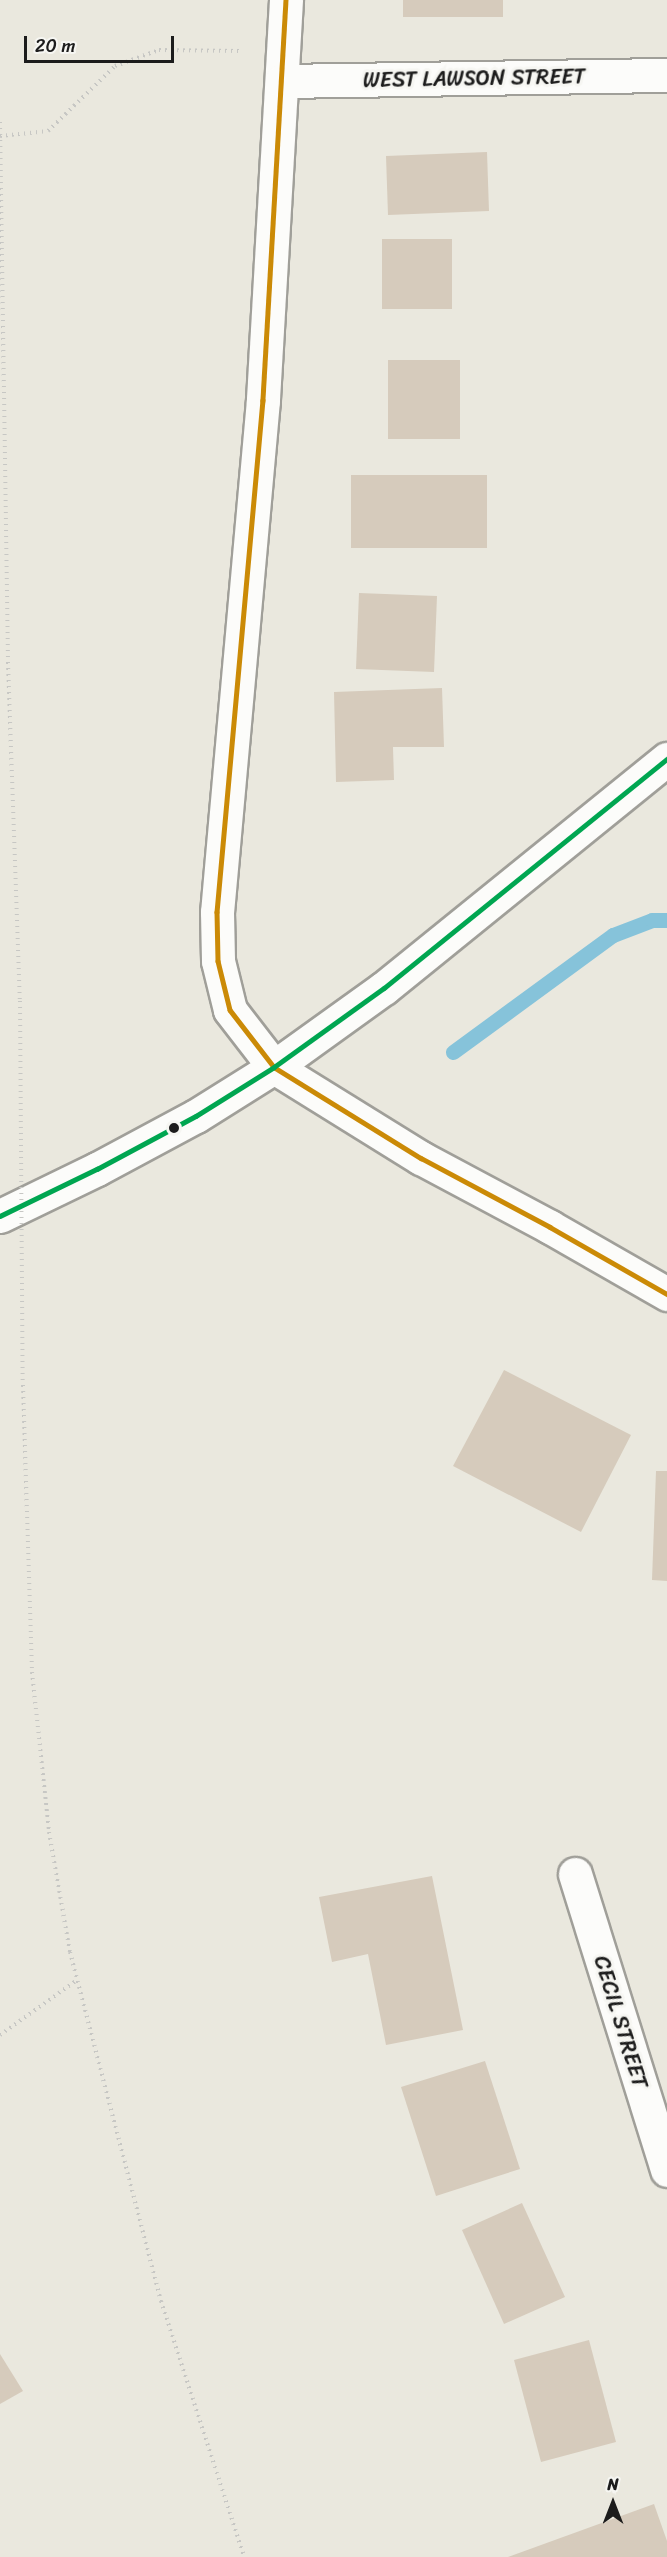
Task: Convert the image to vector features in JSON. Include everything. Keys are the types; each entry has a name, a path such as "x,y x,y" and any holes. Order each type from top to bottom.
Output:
{"street":[{"path":"286,0 263,400 217,912 218,961 230,1010 274,1067 421,1158 550,1227 667,1294"},
{"name":"WEST LAWSON STREET","path":"282,67 667,75"},
{"path":"0,1216 97,1169 186,1121 274,1067 384,988 667,759"},
{"name":"CECIL STREET","path":"574,1874 667,2170"}],"path":[{"path":"0,136 48,131 115,66 159,50 282,67"},
{"path":"0,122 8,663 21,1001 23,1385 32,1672 49,1832 77,1980 160,2301 244,2557"},
{"path":"0,2035 77,1980"}],"building":[{"path":"403,0 503,0 503,17 403,17"},
{"path":"487,152 489,211 388,215 386,156"},
{"path":"382,239 452,239 452,309 382,309"},
{"path":"388,360 460,360 460,439 388,439"},
{"path":"351,475 487,475 487,548 351,548"},
{"path":"359,593 437,596 434,672 356,669"},
{"path":"442,688 444,747 393,747 394,780 336,782 334,692"},
{"path":"504,1370 631,1435 581,1532 453,1466"},
{"path":"656,1471 667,1471 667,1581 652,1580"},
{"path":"432,1876 463,2030 386,2045 368,1954 332,1962 319,1897"},
{"path":"485,2061 520,2169 436,2196 401,2087"},
{"path":"522,2203 565,2297 504,2324 462,2230"},
{"path":"589,2340 616,2442 541,2462 514,2360"},
{"path":"0,2354 23,2391 0,2404"},
{"path":"654,2504 667,2541 667,2557 508,2557"}],"waterway":[{"path":"453,1052 613,935 652,920 667,920"}],"transit line":[{"path":"286,0 263,400 217,912 218,961 230,1010 274,1067 421,1158 550,1227 667,1294"},
{"path":"0,1216 97,1169 196,1116 274,1067 384,988 667,759"}]}
